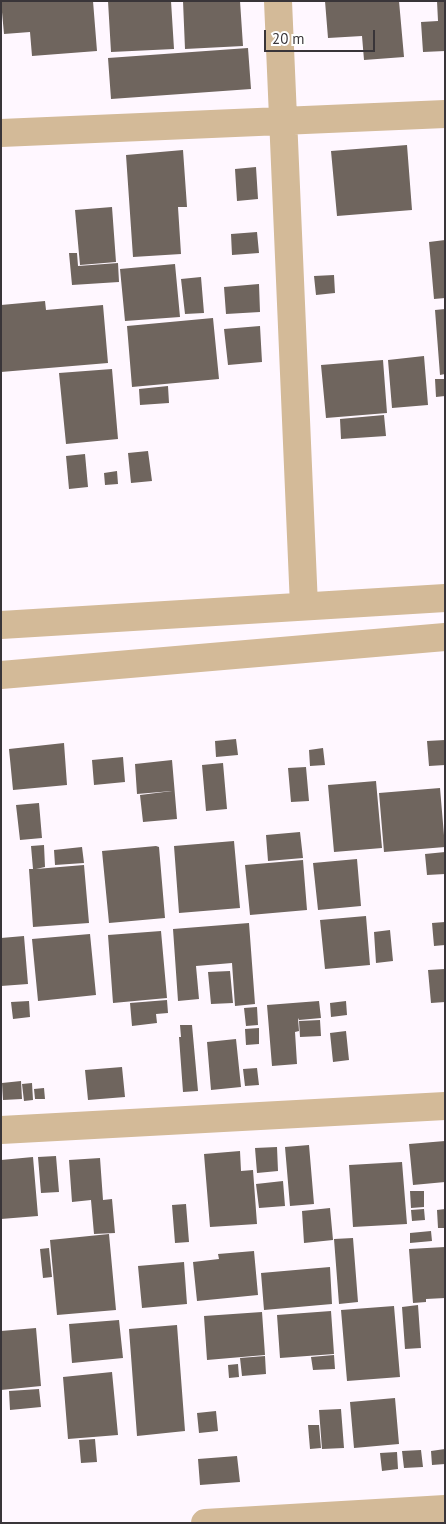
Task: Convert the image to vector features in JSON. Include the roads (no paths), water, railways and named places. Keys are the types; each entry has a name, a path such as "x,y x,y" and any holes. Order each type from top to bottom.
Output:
{"street":[{"path":"278,1 304,606"},
{"path":"1,133 445,114"},
{"path":"1,625 445,598"},
{"path":"1,675 445,637"},
{"path":"1,1130 445,1106"},
{"path":"205,1523 445,1509"}]}
